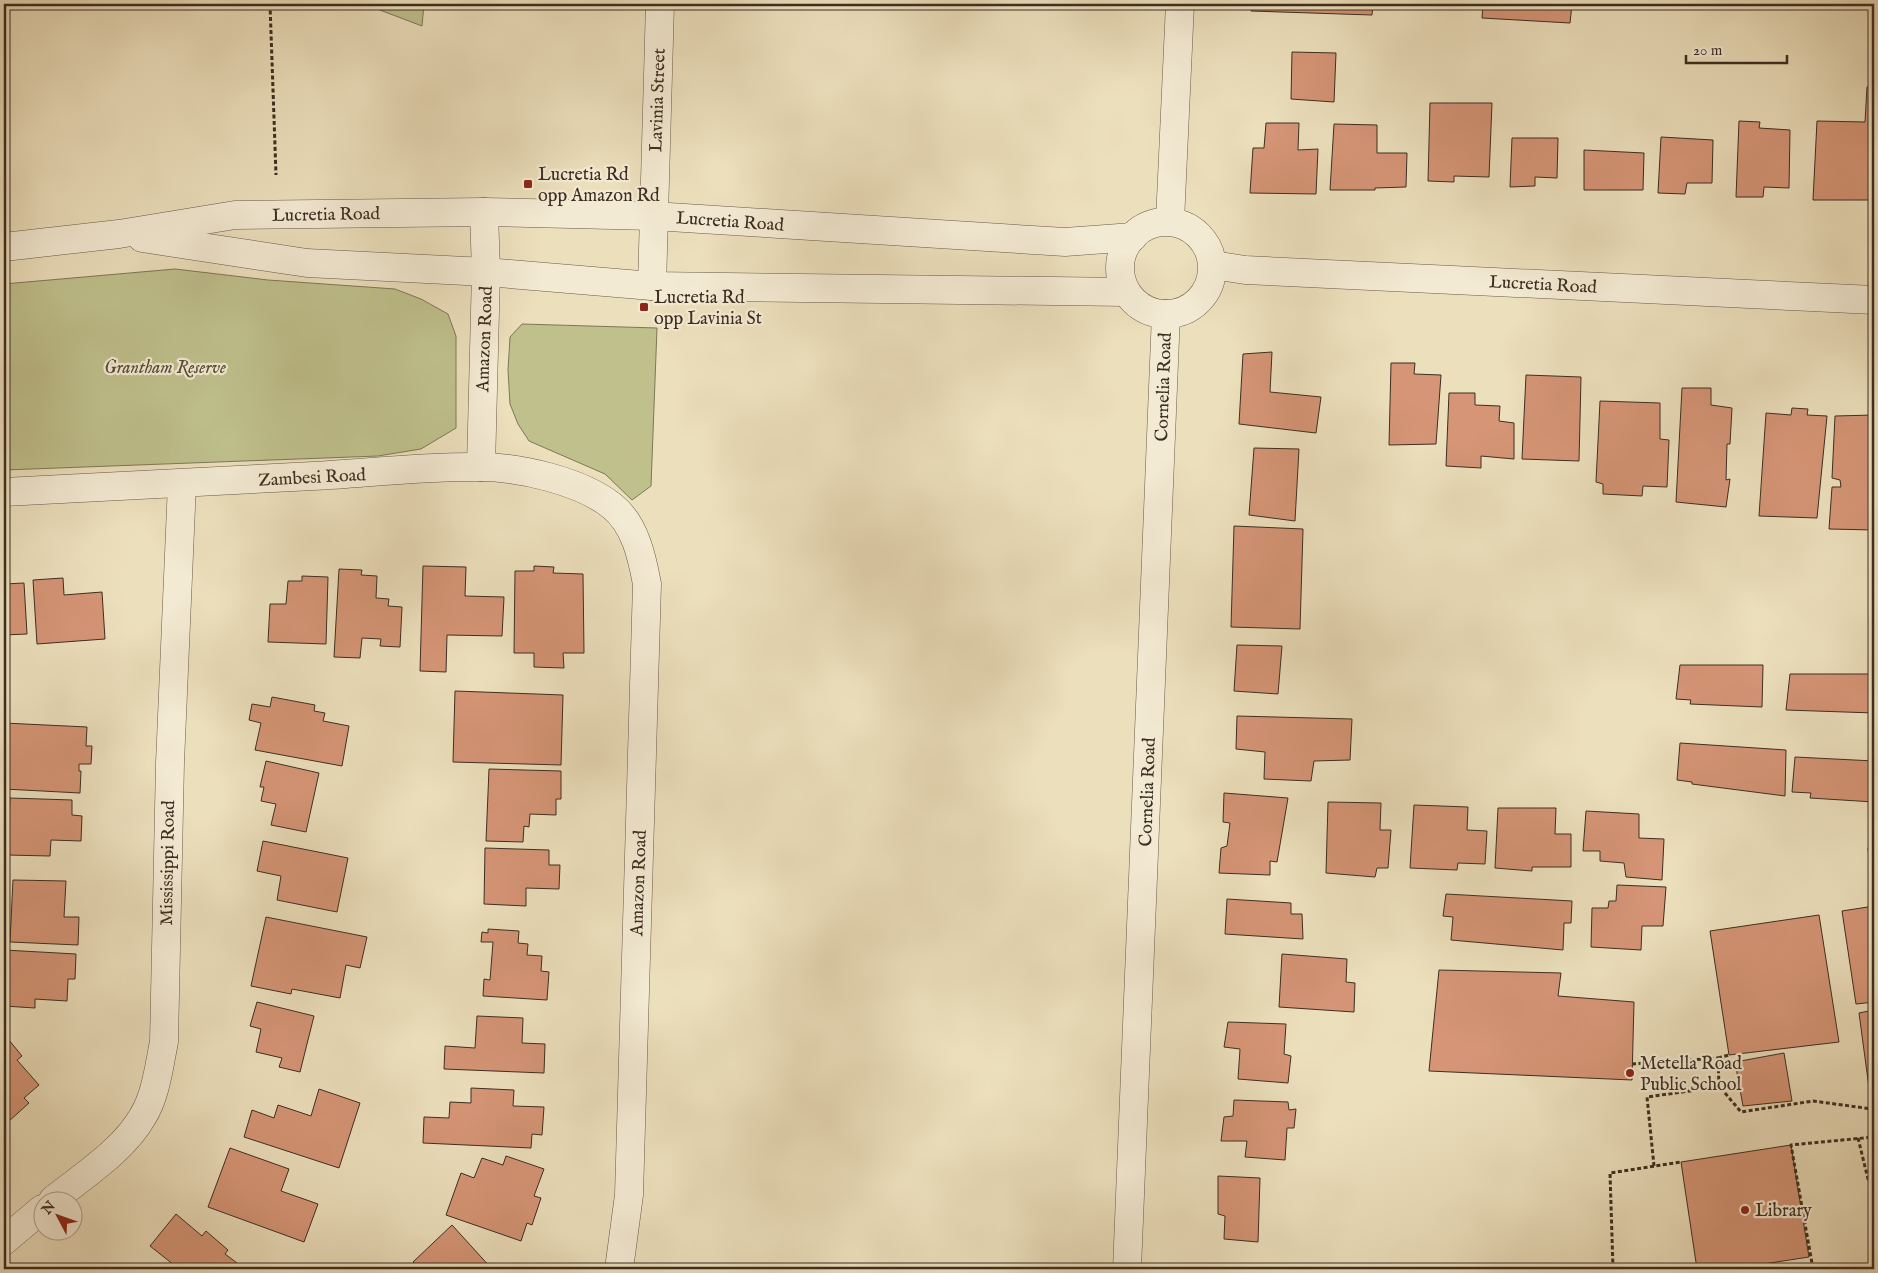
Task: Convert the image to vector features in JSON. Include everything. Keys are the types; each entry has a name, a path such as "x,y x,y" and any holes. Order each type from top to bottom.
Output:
{"street":[{"name":"Lavinia Street","path":"652,286 660,4"},
{"path":"1170,221 1180,4"},
{"name":"Lucretia Road","path":"4,247 119,234 235,215 484,212 653,216 1065,242 1133,237"},
{"name":"Amazon Road","path":"480,467 486,272 484,212"},
{"path":"1170,221 1187,227 1200,236 1209,250 1212,265 1211,281 1203,296 1192,307 1177,313 1151,312 1137,304 1126,292 1120,276 1121,260 1126,245 1133,237 1150,225 1170,221"},
{"name":"Lucretia Road","path":"119,234 307,262 486,272 652,286 1126,292"},
{"name":"Lucretia Road","path":"1212,265 1252,270 1874,300"},
{"name":"Cornelia Road","path":"1127,1269 1166,314"},
{"name":"Zambesi Road","path":"4,492 480,467 550,478 580,488 612,506"},
{"name":"Mississippi Road","path":"65,1190 114,1151 143,1116 157,1077 164,1042 170,763 182,484"},
{"name":"Amazon Road","path":"612,506 627,522 638,547 647,584 629,1195 619,1269"},
{"path":"4,1241 32,1217"}],"path":[{"path":"270,4 276,176"},
{"path":"1632,1064 1718,1058 1729,1055"},
{"path":"1718,1058 1719,1086 1741,1112 1813,1101 1872,1109 1874,1125"},
{"path":"1654,1166 1647,1097 1719,1086"},
{"path":"1813,1269 1791,1145 1874,1137"},
{"path":"1858,1138 1868,1179 1874,1188"},
{"path":"1613,1269 1610,1173 1681,1162"}],"green space":[{"path":"364,4 424,4 422,26"},
{"name":"Grantham Reserve","path":"175,269 268,280 395,289 421,299 448,314 456,336 456,428 421,449 378,456 4,470 4,284"},
{"path":"522,324 657,328 651,486 632,500 605,474 529,441 518,424 510,404 508,370 510,337"}],"building":[{"path":"1252,4 1373,4 1372,15 1251,11"},
{"path":"1483,4 1572,4 1570,23 1482,18"},
{"path":"1292,52 1336,53 1334,102 1291,99"},
{"path":"1867,87 1874,87 1874,191 1870,191 1870,200 1813,200 1817,121 1865,122"},
{"path":"1430,103 1492,103 1489,177 1454,176 1454,182 1428,181"},
{"path":"1739,121 1760,122 1759,128 1790,130 1789,188 1764,187 1763,197 1736,197"},
{"path":"1266,123 1299,123 1298,150 1318,149 1316,194 1250,193 1253,148 1264,148"},
{"path":"1334,124 1377,125 1377,153 1407,153 1406,187 1375,188 1375,190 1330,190"},
{"path":"1661,137 1713,140 1712,183 1687,183 1685,194 1658,193"},
{"path":"1512,138 1558,138 1557,178 1535,177 1535,186 1510,187"},
{"path":"1584,150 1644,153 1643,190 1584,190"},
{"path":"1272,352 1270,392 1321,397 1316,433 1239,424 1243,354"},
{"path":"1391,363 1415,363 1414,374 1441,375 1436,444 1389,445"},
{"path":"1526,375 1581,377 1579,461 1522,459"},
{"path":"1682,388 1711,388 1711,405 1732,408 1730,444 1727,444 1726,480 1730,479 1726,507 1676,502"},
{"path":"1449,393 1475,393 1475,405 1500,406 1499,421 1514,423 1514,459 1481,456 1481,468 1446,466"},
{"path":"1600,401 1660,403 1660,439 1669,440 1667,487 1643,486 1642,496 1603,494 1603,484 1596,482"},
{"path":"1792,408 1808,409 1807,415 1827,416 1817,518 1759,516 1766,413 1791,415"},
{"path":"1874,415 1874,530 1829,529 1832,487 1841,487 1840,480 1832,478 1835,416"},
{"path":"1254,448 1299,449 1295,521 1249,515"},
{"path":"1234,526 1303,529 1300,629 1231,627"},
{"path":"423,566 466,567 465,596 504,597 502,636 447,635 446,672 420,671"},
{"path":"534,566 554,567 553,573 583,574 584,653 563,653 564,668 534,667 534,653 514,653 515,571 534,571"},
{"path":"339,569 362,570 361,575 377,576 376,598 389,599 388,606 402,607 400,647 380,646 381,639 362,638 360,658 334,657"},
{"path":"302,576 328,577 326,644 268,642 270,604 286,604 288,581 302,581"},
{"path":"63,578 64,595 102,592 105,639 37,644 33,580"},
{"path":"24,583 27,634 4,635 4,584"},
{"path":"1237,645 1282,646 1278,694 1234,691"},
{"path":"1680,665 1763,665 1762,707 1690,704 1691,700 1676,699"},
{"path":"1790,674 1874,674 1874,713 1786,710"},
{"path":"455,691 563,695 561,765 453,762"},
{"path":"272,697 315,705 314,711 325,713 323,721 349,726 342,766 255,750 261,723 249,720 252,704 270,707"},
{"path":"1237,716 1352,719 1350,760 1314,761 1311,781 1264,779 1265,752 1236,749"},
{"path":"4,723 87,727 86,746 92,746 91,764 79,764 79,771 81,771 80,793 4,789"},
{"path":"1680,743 1786,750 1785,796 1692,784 1692,782 1677,780"},
{"path":"1795,757 1874,761 1874,802 1810,798 1811,793 1792,792"},
{"path":"266,761 319,773 306,832 271,825 276,804 261,801 264,787 260,787"},
{"path":"489,769 561,771 561,799 556,799 556,815 530,814 529,827 524,826 523,842 486,841"},
{"path":"1224,793 1288,798 1277,862 1270,861 1270,875 1219,873 1221,848 1227,846 1230,823 1223,822"},
{"path":"10,798 72,800 72,815 82,816 81,841 51,840 50,856 7,855"},
{"path":"1328,802 1381,803 1380,830 1391,830 1388,868 1377,868 1375,877 1326,873"},
{"path":"1414,805 1468,807 1467,830 1487,831 1485,864 1458,863 1457,870 1410,868"},
{"path":"1498,808 1556,808 1555,834 1571,834 1571,867 1532,867 1532,871 1495,868"},
{"path":"1586,811 1639,814 1639,838 1664,839 1662,880 1626,877 1624,863 1600,861 1600,851 1583,851"},
{"path":"263,841 348,858 337,912 277,900 281,876 257,871"},
{"path":"1874,847 1874,899 1873,899 1868,848"},
{"path":"485,848 549,850 549,865 560,865 559,889 526,888 526,906 484,904"},
{"path":"13,880 66,881 64,917 79,917 78,945 10,942"},
{"path":"1617,885 1666,887 1663,926 1642,926 1641,950 1591,947 1592,908 1608,908 1609,901 1616,901"},
{"path":"1446,894 1572,901 1571,923 1564,923 1563,950 1451,940 1453,917 1443,916"},
{"path":"1227,899 1291,903 1291,914 1302,914 1303,939 1225,934"},
{"path":"1874,906 1874,1002 1856,1004 1842,911"},
{"path":"1819,915 1839,1042 1729,1055 1710,931"},
{"path":"266,917 367,937 360,968 346,965 340,998 292,989 291,994 251,986"},
{"path":"488,929 519,931 518,943 528,944 527,955 542,956 541,971 549,972 547,1000 483,996 484,979 490,980 493,942 481,942 482,932 488,933"},
{"path":"4,950 76,954 75,979 68,979 67,1001 35,999 35,1008 4,1006"},
{"path":"1282,954 1347,959 1346,982 1355,983 1354,1012 1279,1007"},
{"path":"1439,970 1561,973 1558,996 1634,1002 1632,1080 1429,1071"},
{"path":"257,1002 314,1016 300,1072 279,1067 282,1058 256,1052 261,1029 250,1026"},
{"path":"1874,1010 1874,1125 1859,1013"},
{"path":"477,1016 523,1018 522,1043 545,1044 544,1073 444,1069 445,1046 475,1048"},
{"path":"1228,1022 1286,1024 1284,1054 1291,1056 1288,1083 1238,1079 1240,1049 1224,1047"},
{"path":"4,1034 22,1056 17,1060 39,1085 24,1098 29,1103 8,1122 4,1117"},
{"path":"1784,1053 1792,1101 1743,1106 1735,1062"},
{"path":"471,1088 514,1090 513,1106 544,1107 542,1135 532,1134 531,1148 423,1143 424,1117 449,1118 450,1102 471,1103"},
{"path":"319,1089 360,1103 339,1168 244,1137 252,1110 274,1118 278,1105 311,1116"},
{"path":"1234,1100 1288,1102 1289,1110 1296,1109 1294,1128 1287,1128 1285,1160 1245,1157 1247,1141 1221,1141 1224,1117 1233,1116"},
{"name":"Library","path":"1791,1145 1809,1257 1731,1269 1697,1269 1681,1162"},
{"path":"230,1148 289,1169 281,1191 318,1204 304,1242 208,1207"},
{"path":"506,1156 544,1169 534,1196 541,1198 532,1225 527,1223 521,1241 446,1215 461,1173 474,1178 482,1158 503,1165"},
{"path":"1218,1176 1260,1178 1258,1242 1224,1239 1225,1216 1218,1214"},
{"path":"176,1214 202,1236 206,1231 228,1250 225,1254 237,1263 232,1269 179,1269 150,1246"},
{"path":"452,1225 492,1269 420,1269 413,1262"},
{"path":"1205,1266 1259,1269 1205,1269"}],"place":[{"name":"Lucretia Rd opp Amazon Rd","path":"528,184"},
{"name":"Lucretia Rd opp Lavinia St","path":"644,307"},
{"name":"Metella Road Public School","path":"1630,1073"},
{"name":"Library","path":"1745,1210"}]}
